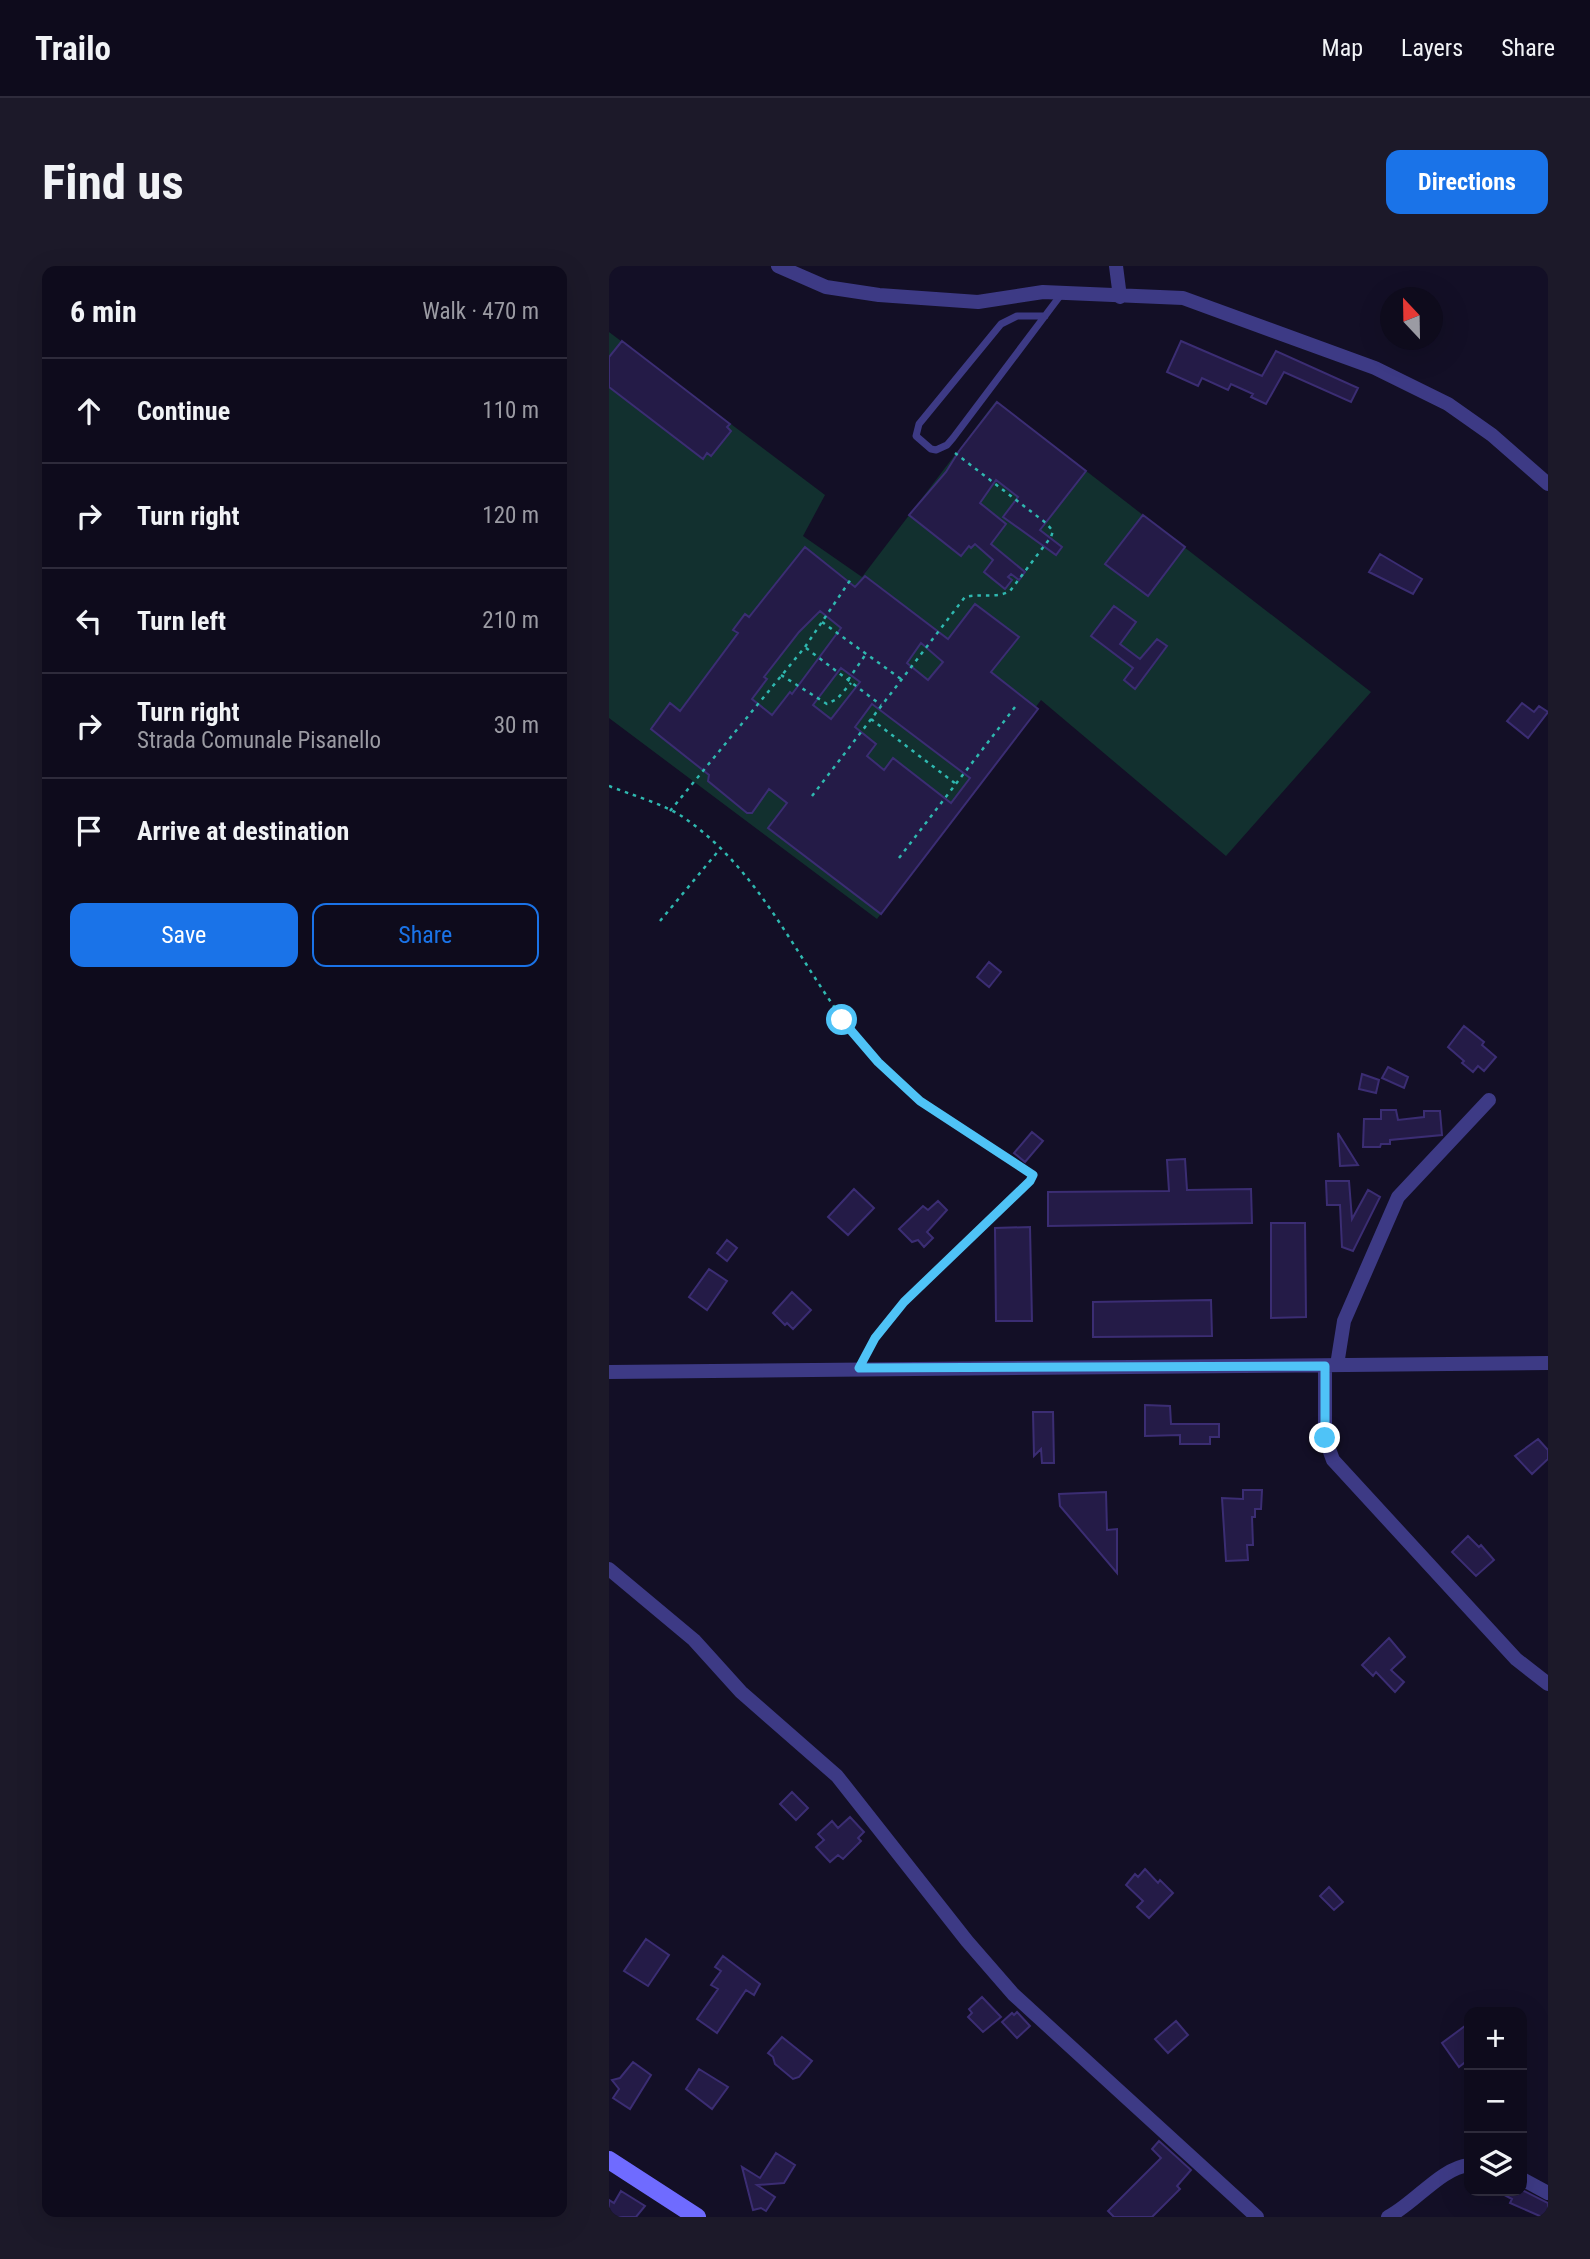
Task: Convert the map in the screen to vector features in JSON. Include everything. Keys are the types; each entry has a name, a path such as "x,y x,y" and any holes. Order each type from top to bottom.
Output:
{"main road":[{"path":"609,2160 697,2217"}],"street":[{"path":"778,266 826,287 879,295 978,302 1063,291 1120,297 1183,299 1375,368 1448,404 1492,435 1548,484"},
{"path":"1116,266 1120,297"},
{"path":"1489,1100 1398,1197 1344,1321 1331,1365 1325,1438 1333,1460 1516,1659 1548,1684"},
{"path":"609,1372 1548,1363"},
{"path":"609,1569 694,1640 741,1692 838,1776 967,1941 1013,1994 1257,2217"},
{"path":"1388,2217 1406,2208 1456,2166 1464,2165"},
{"path":"1527,2182 1548,2193"}],"lane":[{"path":"1045,316 1017,316 1001,324 919,424 916,436 920,441 936,450 947,445 1045,316 1063,291"}],"path":[{"path":"812,796 965,597 981,593 1001,596 1010,591 1051,537 1053,531 1045,523 947,445"},
{"path":"670,811 805,647 851,579"},
{"path":"822,622 901,679"},
{"path":"805,647 881,705"},
{"path":"781,675 827,704 837,699 866,654"},
{"path":"899,858 1015,707"},
{"path":"871,719 956,784"},
{"path":"609,786 681,815 720,849 736,864 777,917 842,1020 878,1062 920,1101 1033,1175 1030,1181 904,1302 875,1338 859,1368"},
{"path":"660,921 720,849"}],"green space":[{"path":"609,332 825,495 803,536 862,577 996,401 1371,692 1226,856 1041,700 877,919 609,718"}],"building":[{"path":"622,341 730,424 727,427 731,431 711,456 707,453 703,459 609,387 609,357"},
{"path":"1181,341 1262,376 1276,351 1358,388 1351,402 1284,372 1266,404 1251,397 1253,394 1231,384 1228,390 1202,378 1198,386 1167,372"},
{"path":"997,402 1086,471 1040,530 1062,547 1056,555 1003,517 1018,497 996,480 980,503 1006,524 991,544 1025,572 1019,580 1011,574 1008,577 1012,580 1005,589 984,572 993,560 975,544 971,548 969,546 961,556 909,515 946,472"},
{"path":"1143,515 1185,547 1148,596 1105,564"},
{"path":"805,547 855,587 865,576 948,639 975,604 1019,637 991,672 1038,709 881,914 768,828 787,803 769,789 752,813 747,813 708,781 709,775 651,729 670,703 680,711 738,633 733,630 745,614 749,617","holes":["820,611 841,628 792,694 790,692 772,715 752,699 767,679 764,677 799,632","921,643 943,662 928,680 907,663","841,668 860,682 831,719 813,705","872,704 970,778 951,803 893,758 884,770 867,756 876,744 855,727"]},
{"path":"1380,554 1422,579 1413,594 1369,572"},
{"path":"1114,606 1136,622 1120,644 1140,659 1157,639 1167,646 1135,689 1124,680 1133,668 1091,636"},
{"path":"1522,703 1534,712 1539,706 1548,712 1528,738 1507,721"},
{"path":"989,962 1001,972 989,987 977,977"},
{"path":"1464,1026 1484,1042 1482,1045 1496,1057 1484,1071 1478,1066 1473,1072 1448,1047"},
{"path":"1388,1067 1408,1077 1404,1088 1382,1078"},
{"path":"1362,1074 1379,1080 1376,1093 1359,1089"},
{"path":"1381,1110 1396,1110 1398,1120 1424,1117 1424,1111 1440,1111 1442,1135 1390,1140 1390,1144 1381,1144 1380,1147 1363,1147 1364,1119 1381,1119"},
{"path":"1032,1132 1043,1141 1025,1162 1014,1153"},
{"path":"1338,1133 1358,1165 1340,1166"},
{"path":"1185,1159 1187,1190 1251,1189 1252,1223 1048,1226 1048,1192 1169,1191 1167,1160"},
{"path":"1326,1181 1349,1181 1352,1219 1368,1190 1380,1197 1353,1251 1342,1247 1340,1205 1327,1205"},
{"path":"854,1189 874,1208 848,1235 828,1217"},
{"path":"938,1201 947,1210 927,1232 933,1238 924,1247 918,1240 912,1242 899,1229 923,1206 928,1210"},
{"path":"1271,1223 1305,1223 1306,1317 1271,1318"},
{"path":"1030,1227 1032,1321 996,1321 995,1228"},
{"path":"727,1240 737,1248 727,1261 717,1253"},
{"path":"709,1269 727,1281 707,1310 689,1297"},
{"path":"792,1292 811,1310 793,1329 773,1313"},
{"path":"1211,1300 1212,1336 1093,1337 1093,1302"},
{"path":"1145,1405 1170,1406 1171,1424 1219,1424 1219,1437 1210,1437 1210,1444 1180,1444 1180,1435 1145,1436"},
{"path":"1033,1412 1053,1412 1054,1463 1042,1463 1041,1449 1034,1456"},
{"path":"1538,1439 1548,1450 1548,1459 1532,1474 1515,1456"},
{"path":"1243,1490 1262,1490 1261,1509 1255,1509 1255,1517 1252,1517 1253,1545 1247,1545 1248,1560 1226,1561 1222,1498 1243,1499"},
{"path":"1106,1492 1107,1530 1117,1529 1117,1573 1060,1506 1059,1494"},
{"path":"1468,1536 1479,1547 1481,1545 1494,1560 1476,1576 1452,1552"},
{"path":"1389,1638 1405,1657 1391,1670 1404,1682 1395,1692 1376,1672 1373,1676 1362,1665"},
{"path":"792,1792 808,1808 796,1820 780,1804"},
{"path":"850,1817 864,1832 858,1838 861,1841 843,1859 838,1855 830,1862 816,1847 824,1840 818,1834 832,1821 838,1828"},
{"path":"1145,1869 1158,1883 1160,1880 1173,1893 1149,1918 1137,1907 1143,1901 1126,1885 1135,1874 1138,1877"},
{"path":"1329,1887 1343,1902 1334,1910 1320,1896"},
{"path":"646,1939 669,1955 648,1986 624,1971"},
{"path":"723,1956 760,1984 754,1995 746,1990 717,2033 697,2019 718,1989 711,1985 721,1971 715,1967"},
{"path":"982,1997 1001,2017 983,2032 968,2017 972,2013 969,2009"},
{"path":"1017,2012 1030,2026 1017,2038 1002,2022"},
{"path":"1176,2021 1188,2035 1168,2053 1155,2039"},
{"path":"1464,2027 1464,2063 1459,2067 1442,2043"},
{"path":"782,2037 812,2061 799,2077 793,2079 775,2064 768,2053"},
{"path":"633,2062 651,2075 630,2109 613,2098 619,2089 612,2080 620,2078"},
{"path":"699,2069 728,2087 712,2109 686,2089"},
{"path":"1159,2141 1191,2170 1177,2186 1180,2189 1152,2217 1114,2217 1108,2211 1161,2158 1152,2149"},
{"path":"776,2153 795,2165 784,2183 757,2185 775,2197 766,2211 761,2208 753,2210 742,2167 760,2178"},
{"path":"621,2191 645,2206 636,2217 609,2217 609,2200 614,2203"},
{"path":"1527,2192 1548,2203 1548,2217 1510,2203 1512,2199 1506,2196 1527,2196"}],"route":[{"path":"842,1020 878,1062 920,1101 1033,1175 1030,1181 904,1302 875,1338 859,1368 1325,1366 1325,1438"}]}
